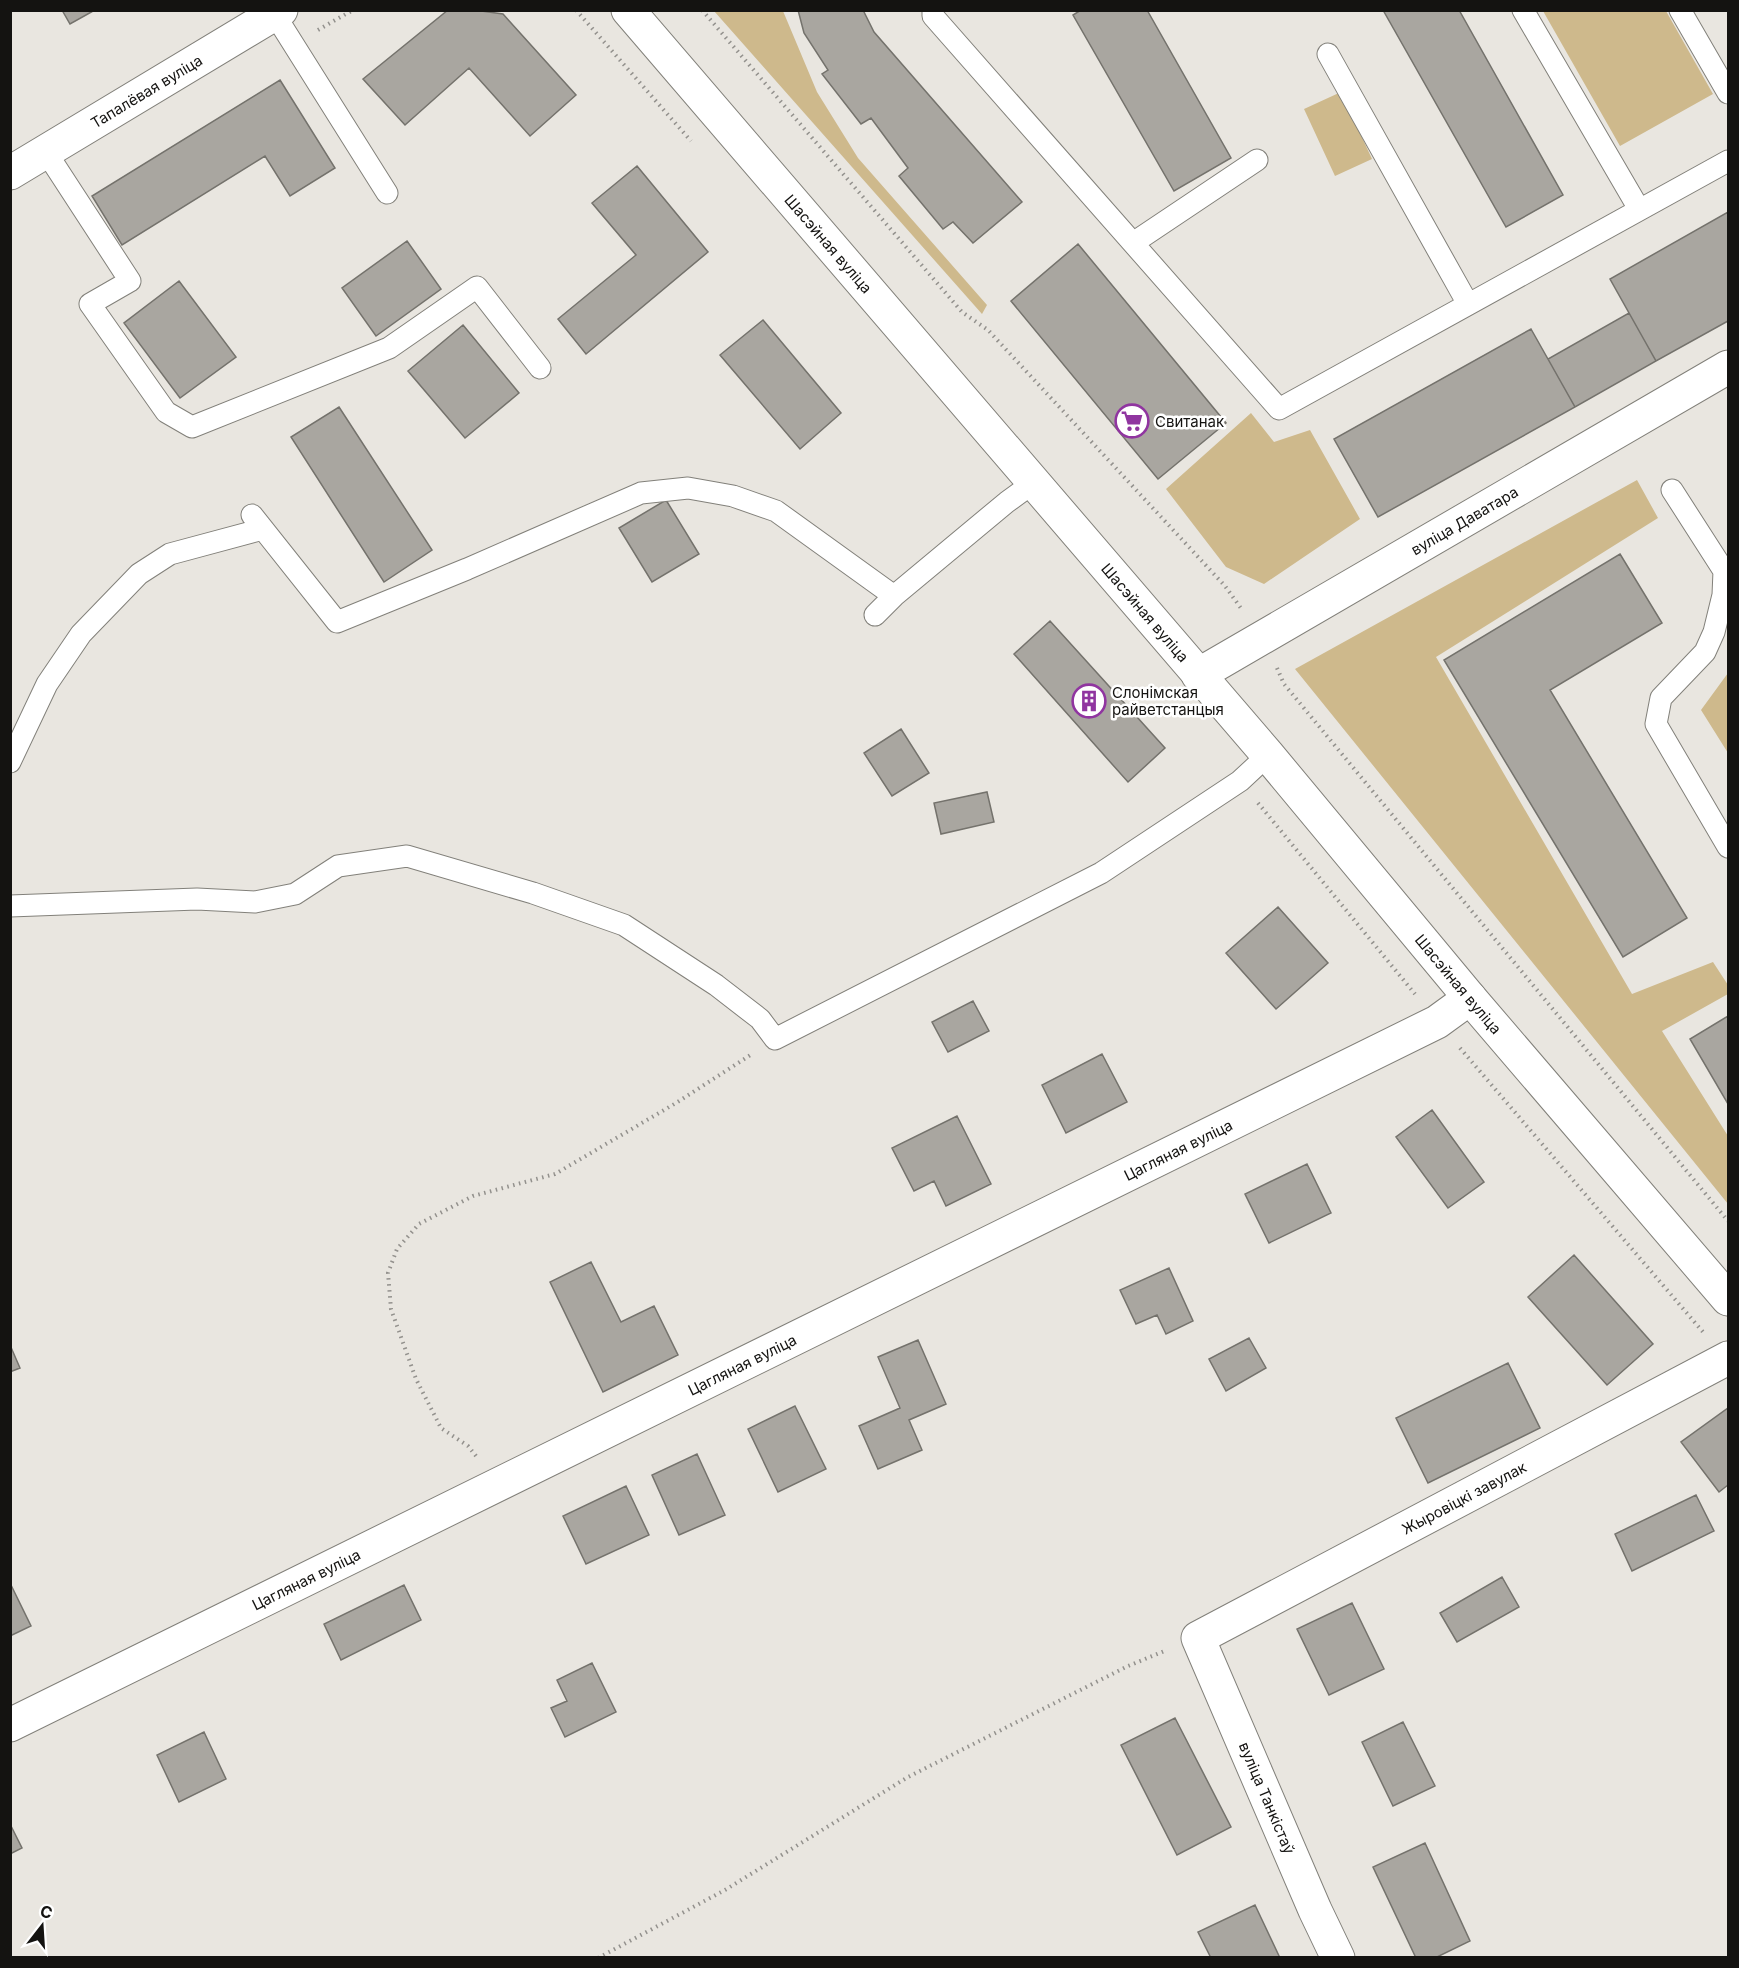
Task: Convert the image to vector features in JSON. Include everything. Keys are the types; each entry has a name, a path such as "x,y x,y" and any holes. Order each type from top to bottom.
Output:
{"street":[{"name":"Шасэйная вуліца","path":"628,10 1268,755 1470,998 1728,1299"},
{"name":"Тапалёвая вуліца","path":"10,173 278,13"},
{"name":"вуліца Даватара","path":"1198,675 1728,367"},
{"name":"Цагляная вуліца","path":"10,1725 1437,1022 1470,998"},
{"name":"Жыровіцкі завулак","path":"1198,1638 1727,1359"},
{"name":"вуліца Танкістаў","path":"1198,1638 1315,1910 1338,1958"}],"lane":[{"path":"933,10 933,16 1278,409 1728,161"},
{"path":"1523,10 1639,209"},
{"path":"1680,10 1728,93"},
{"path":"278,13 294,44 387,193"},
{"path":"1328,54 1468,304"},
{"path":"46,152 130,281 90,304 166,412 192,427 389,348 477,287 540,368"},
{"path":"1133,243 1257,160"},
{"path":"875,615 894,596 1033,483"},
{"path":"10,762 52,675 81,634 139,574 170,554 258,522 336,622 467,569 641,493 688,488 733,496 776,511 894,596"},
{"path":"1672,490 1724,571 1723,595 1714,632 1705,652 1661,698 1656,724 1728,847"},
{"path":"10,906 197,899 255,902 295,894 338,867 407,856 533,893 624,925 716,985 760,1019 775,1039 1101,873 1240,781 1268,755"}],"path":[{"path":"294,44 353,10"},
{"path":"576,10 694,144"},
{"path":"702,10 962,312 988,330 1226,586 1262,637 1284,684 1728,1221"},
{"path":"1240,781 1437,1022 1727,1359"},
{"path":"493,1487 480,1461 468,1446 441,1428 416,1379 391,1309 388,1273 397,1249 419,1224 473,1196 555,1174 676,1103 775,1039"},
{"path":"598,1958 725,1890 908,1777 1128,1666 1198,1638"}],"shaded area":[{"path":"714,11 783,11 817,92 858,158 987,305 982,314"},
{"path":"1543,11 1666,11 1713,94 1620,146"},
{"path":"1341,92 1372,159 1335,176 1304,109"},
{"path":"1251,413 1274,442 1310,430 1360,519 1264,584 1226,567 1166,489"},
{"path":"1637,480 1658,518 1436,657 1632,994 1713,962 1728,985 1728,994 1662,1031 1728,1136 1728,1204 1295,669"},
{"path":"1728,673 1728,753 1701,710"}],"building":[{"path":"62,10 95,10 70,24"},
{"path":"448,10 474,10 503,14 576,95 530,136 469,68 405,125 363,79"},
{"path":"798,10 863,10 874,32 1022,202 973,243 953,222 943,229 899,176 908,168 871,118 861,124 822,74 828,70 804,33"},
{"path":"1081,10 1147,10 1231,158 1174,191 1073,15"},
{"path":"1383,10 1459,10 1563,195 1506,227"},
{"path":"280,80 335,168 290,196 265,156 122,245 92,196"},
{"path":"637,166 708,252 586,354 558,319 636,255 592,203"},
{"path":"1728,212 1728,321 1656,361 1610,279"},
{"path":"407,241 441,289 376,336 342,288"},
{"path":"1078,244 1226,423 1158,479 1011,301"},
{"path":"179,281 236,357 180,398 124,323"},
{"path":"1629,313 1656,361 1575,407 1548,359"},
{"path":"763,320 841,413 800,449 720,355"},
{"path":"463,325 519,393 465,438 408,371"},
{"path":"1531,329 1575,407 1378,517 1334,439"},
{"path":"339,407 432,550 384,582 291,437"},
{"path":"666,500 699,554 652,582 619,528"},
{"path":"1620,554 1662,623 1550,690 1687,918 1623,957 1444,660"},
{"name":"Слонімская райветстанцыя","path":"1050,621 1165,748 1128,782 1014,654"},
{"path":"901,729 929,773 892,796 864,753"},
{"path":"987,792 994,822 941,834 934,803"},
{"path":"1278,907 1328,963 1276,1009 1226,953"},
{"path":"973,1001 989,1031 948,1052 932,1022"},
{"path":"1728,1016 1728,1104 1690,1039"},
{"path":"1102,1054 1127,1102 1066,1133 1042,1085"},
{"path":"1432,1110 1484,1182 1448,1208 1396,1137"},
{"path":"957,1116 991,1184 946,1206 934,1181 914,1191 892,1148"},
{"path":"1307,1164 1331,1213 1269,1243 1245,1194"},
{"path":"1574,1255 1653,1344 1607,1385 1528,1297"},
{"path":"591,1262 621,1322 654,1306 678,1355 603,1392 550,1282"},
{"path":"1169,1268 1193,1321 1166,1334 1157,1315 1136,1324 1120,1290"},
{"path":"1249,1338 1266,1368 1226,1391 1209,1359"},
{"path":"918,1340 946,1404 909,1420 922,1450 878,1469 859,1426 900,1408 878,1357"},
{"path":"10,1345 20,1368 10,1372"},
{"path":"1508,1363 1540,1428 1428,1483 1396,1418"},
{"path":"795,1406 826,1469 778,1492 748,1429"},
{"path":"1728,1408 1728,1485 1719,1492 1681,1442"},
{"path":"697,1454 725,1515 679,1535 652,1475"},
{"path":"626,1486 649,1535 586,1564 563,1516"},
{"path":"1696,1495 1714,1531 1632,1571 1615,1534"},
{"path":"1502,1577 1519,1607 1457,1642 1440,1613"},
{"path":"10,1583 31,1626 10,1636"},
{"path":"404,1585 421,1620 341,1660 324,1624"},
{"path":"1352,1603 1384,1669 1329,1695 1297,1629"},
{"path":"592,1663 616,1712 565,1737 551,1708 567,1701 557,1680"},
{"path":"1175,1718 1231,1827 1177,1855 1121,1745"},
{"path":"1403,1722 1435,1786 1393,1806 1362,1742"},
{"path":"204,1732 226,1779 179,1802 157,1755"},
{"path":"10,1824 22,1848 10,1854"},
{"path":"1425,1843 1470,1941 1435,1958 1416,1958 1373,1867"},
{"path":"1255,1905 1280,1958 1211,1958 1198,1932"}],"place":[{"name":"Свитанак","path":"1132,421"},
{"name":"Слонімская райветстанцыя","path":"1089,701"}]}
